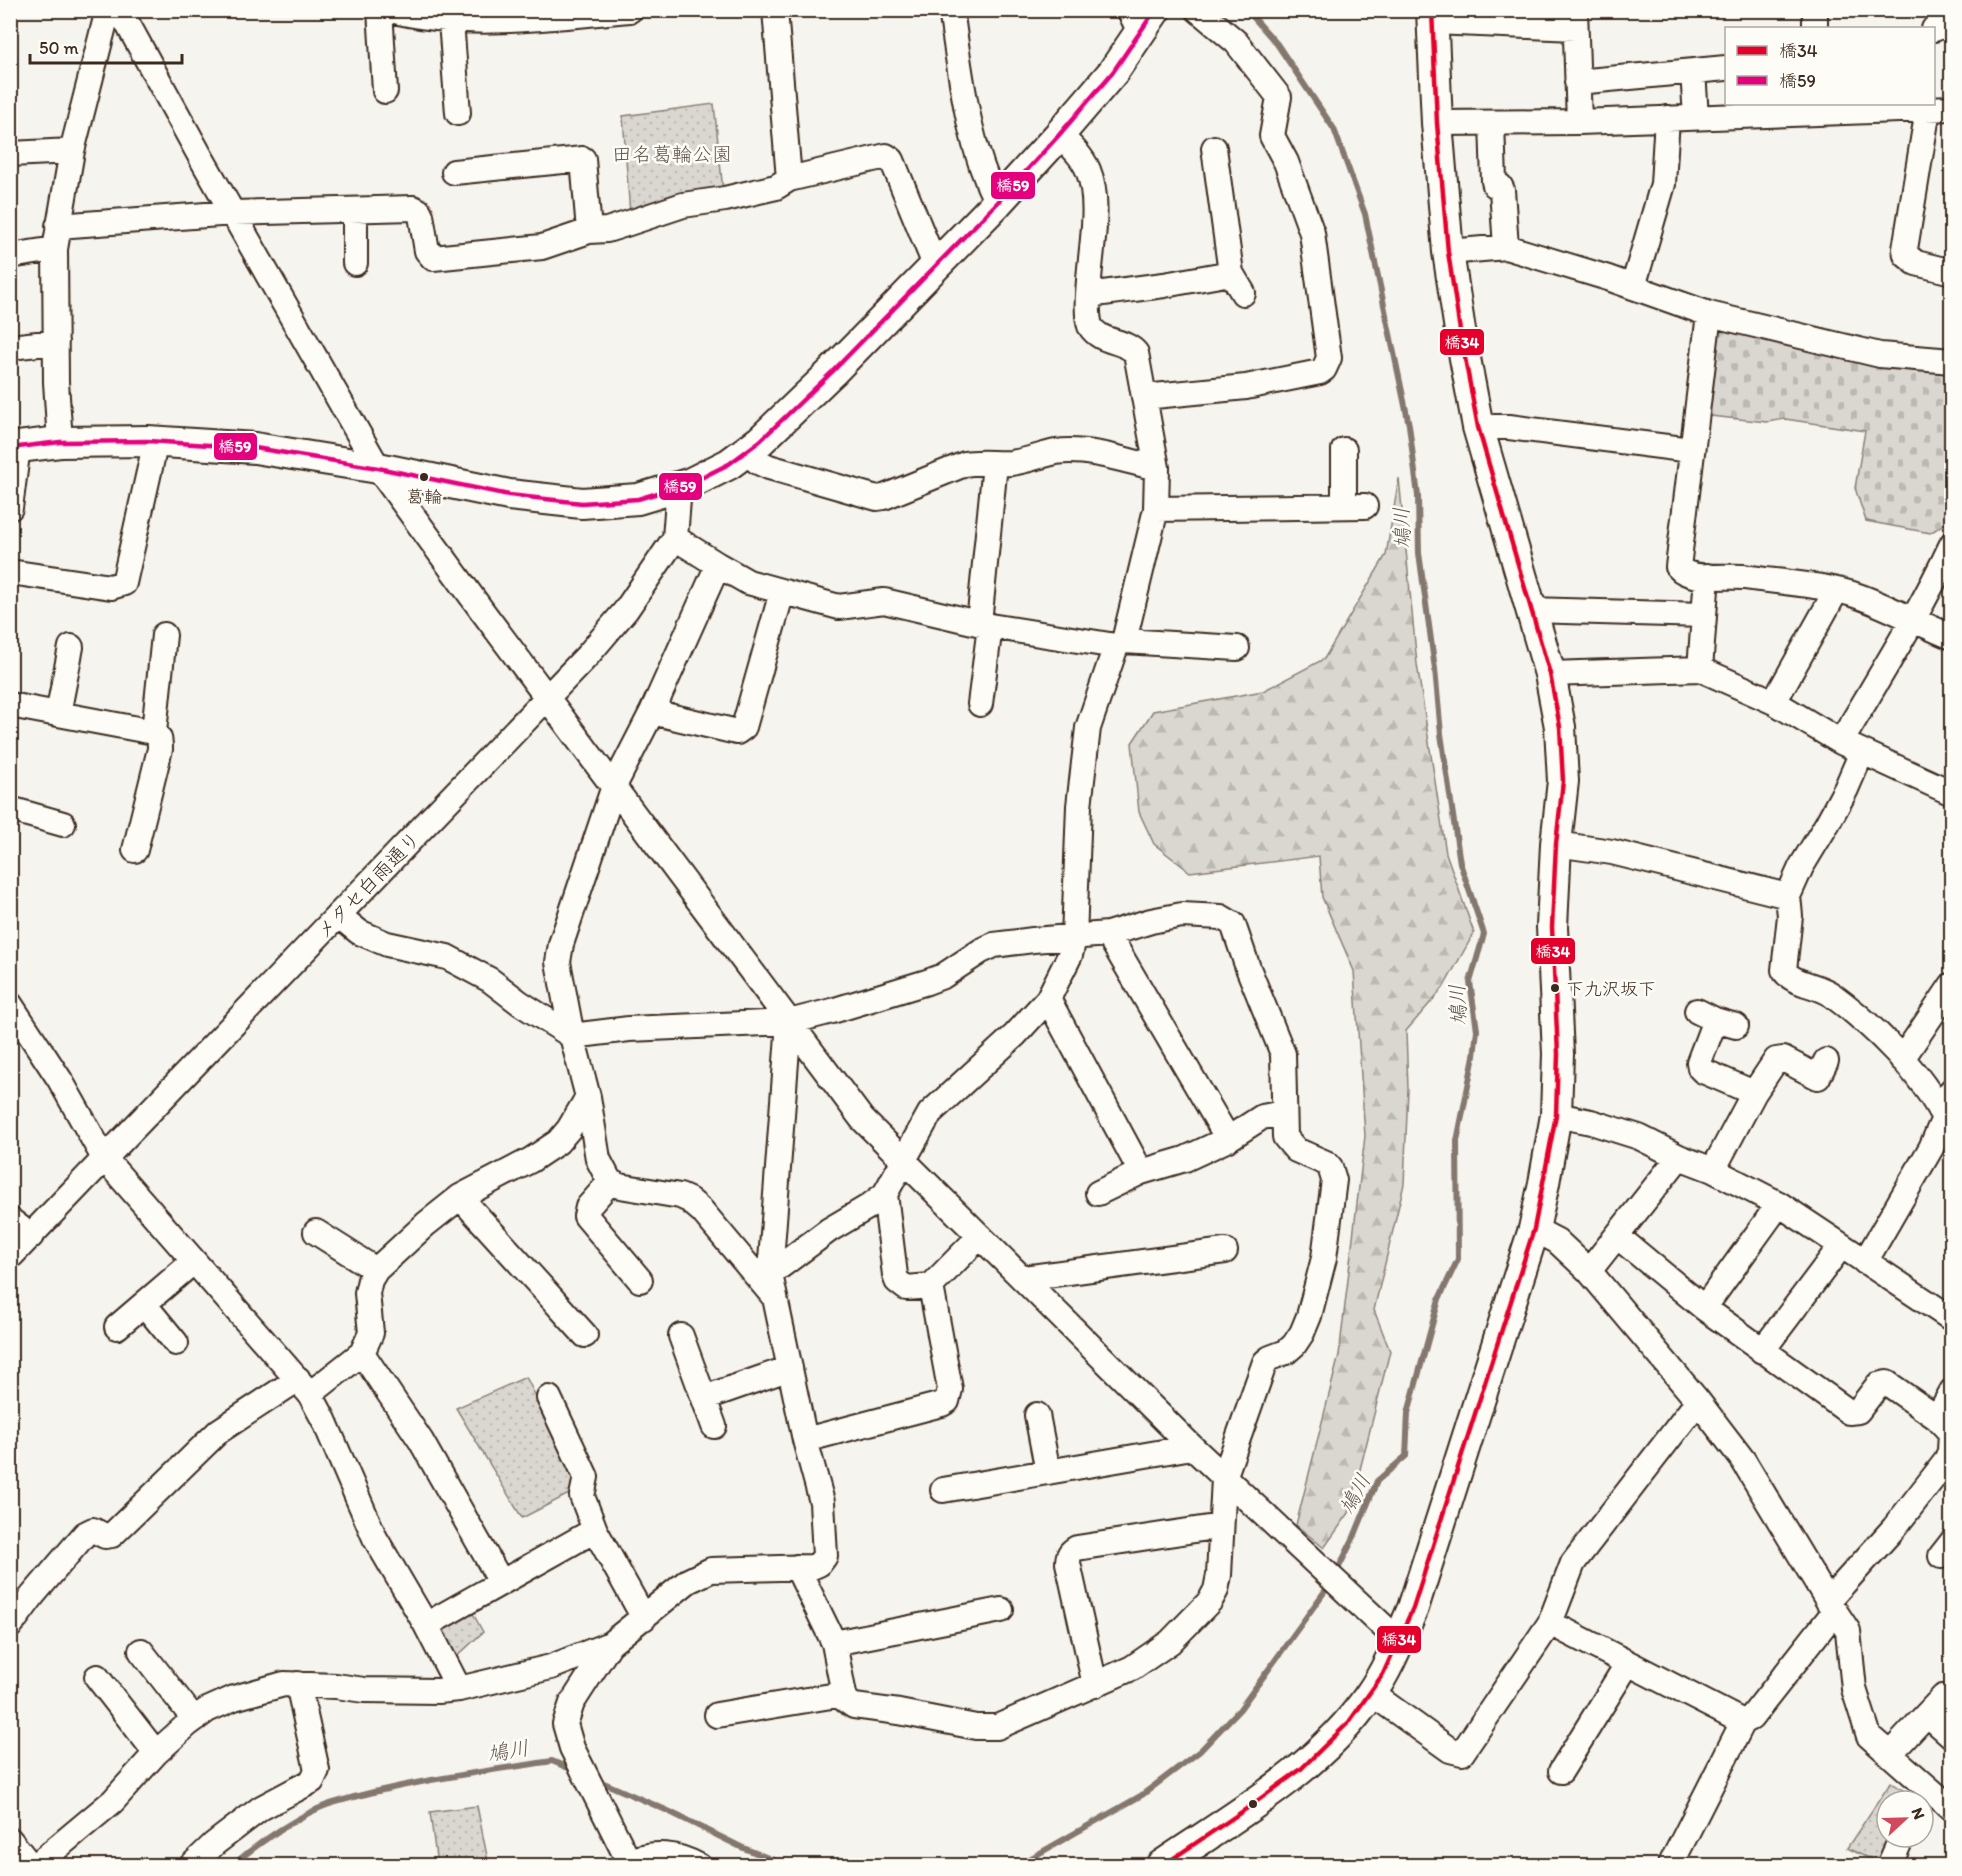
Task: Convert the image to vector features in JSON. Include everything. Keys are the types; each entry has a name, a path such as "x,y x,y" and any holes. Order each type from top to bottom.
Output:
{"main road":[{"path":"1161,1866 1291,1778 1339,1734 1371,1694 1388,1667 1413,1608 1534,1228 1556,1115 1558,1054 1552,927 1556,844 1563,781 1560,727 1550,674 1479,427 1461,337 1448,252 1437,123 1433,16"},
{"path":"14,447 60,442 156,441 255,448 378,468 509,495 582,503 638,499 679,487 714,472 746,452 778,425 832,372 1059,135 1113,72 1141,18"}],"street":[{"path":"60,442 56,342 57,238 72,151 108,10"},
{"path":"120,10 378,468 862,1119 1192,1447 1399,1641"},
{"path":"380,10 385,91"},
{"path":"390,10 451,21 501,20 630,10"},
{"path":"775,10 789,179"},
{"path":"951,10 964,95 974,139 981,167 997,202"},
{"path":"1144,397 1246,387 1320,372 1329,358 1312,233 1286,162 1272,136 1280,103 1279,97 1236,42 1198,10"},
{"path":"1815,10 1815,27"},
{"path":"1433,16 1575,19 1579,122"},
{"path":"451,21 458,113"},
{"path":"1935,28 1952,22"},
{"path":"1577,82 1725,68"},
{"path":"1693,71 1696,117"},
{"path":"1437,123 1579,122 1696,117 1811,108 1940,108 1905,249 1906,255 1916,263 1952,272"},
{"path":"1633,287 1663,184 1668,118"},
{"path":"1492,123 1494,181 1495,185 1500,186 1502,190 1506,247"},
{"path":"770,1274 829,1230 885,1194 930,1113 1015,1035 1048,999 1070,956 1074,938 1079,806 1088,728 1120,644 1156,509 1157,468 1136,353 1130,348 1095,333 1089,321 1093,189 1083,162 1059,135"},
{"path":"1088,295 1164,285 1237,283 1214,148"},
{"path":"454,172 583,149 589,231"},
{"path":"10,154 72,151"},
{"path":"10,256 57,238 233,213 354,210 417,209 421,215 427,251 433,258 542,247 589,231 607,230 682,205 725,199 776,187 789,179 881,157 892,160 935,265"},
{"path":"354,210 356,263"},
{"path":"1448,252 1506,247 1633,287 1709,314 1880,355 1952,361"},
{"path":"1709,314 1678,567 1685,573 1739,577 1857,596 1952,636"},
{"path":"10,347 56,342"},
{"path":"1479,427 1509,427 1691,450"},
{"path":"10,572 111,587 124,583 156,441"},
{"path":"10,508 14,447"},
{"path":"1156,509 1355,506 1344,450"},
{"path":"746,452 758,462 769,466 877,498 965,464 1027,461 1057,452 1082,452 1157,468"},
{"path":"980,704 996,464"},
{"name":"メタセ白雨通り","path":"10,1257 587,656 626,610 675,538 679,487"},
{"path":"675,538 748,582 839,608 884,601 985,624 1120,644 1237,648"},
{"path":"1864,1262 1931,1148 1947,1109 1878,1035 1830,993 1786,974 1784,970 1790,916 1788,896 1801,867 1846,789 1852,747 1912,621 1937,577 1952,544"},
{"path":"718,566 652,712 614,786 561,944 558,962 588,1097 598,1159 610,1182 620,1186 680,1196 689,1200 702,1211 776,1299"},
{"path":"1700,669 1707,576"},
{"path":"1774,702 1836,591"},
{"path":"652,712 737,732 744,728 782,592"},
{"path":"1530,610 1704,615"},
{"path":"154,732 164,636"},
{"path":"58,714 71,647"},
{"path":"1550,674 1700,669 1774,702 1852,747 1952,793"},
{"path":"10,705 154,732 160,739 160,749 135,850"},
{"path":"10,809 63,824"},
{"path":"1556,844 1612,852 1788,896"},
{"path":"338,915 359,932 387,944 447,957 490,980 520,1003 573,1036 629,1029 789,1022 943,976 994,945 1108,934 1151,921 1182,915 1221,917 1233,924 1248,968 1280,1044 1284,1064 1285,1137 1296,1150 1326,1163 1333,1173 1324,1258 1308,1316 1298,1340 1286,1352 1270,1358 1261,1369 1224,1478 1220,1575 1210,1602 1170,1642 1132,1668 1004,1725 976,1727 854,1706 847,1702 843,1694 834,1643 797,1567"},
{"path":"1108,934 1228,1139"},
{"path":"1902,1059 1952,985"},
{"path":"1048,999 1141,1172"},
{"path":"10,1004 60,1080 104,1158 304,1387 324,1420 375,1538 426,1625 459,1689"},
{"path":"1716,1019 1699,1062 1700,1068 1754,1093"},
{"path":"10,1840 33,1866 113,1801 156,1753 194,1719 207,1710 234,1698 284,1684 336,1686 364,1690 459,1689 551,1667 610,1644 688,1581 711,1570 819,1564 825,1557 826,1536 822,1502 805,1440 770,1274 789,1022"},
{"path":"1713,1170 1754,1093 1776,1060 1783,1059 1817,1078"},
{"path":"10,1626 85,1534 93,1530 105,1536 112,1535 219,1431 304,1387 362,1353 371,1333 368,1293 370,1280 376,1270 426,1224 460,1197 531,1160 558,1142 569,1129 588,1097"},
{"path":"1098,1193 1141,1172 1185,1160 1228,1139 1262,1117 1284,1113"},
{"path":"1556,1115 1591,1122 1639,1137 1713,1170 1779,1204 1952,1319"},
{"path":"1589,1271 1679,1156"},
{"path":"610,1182 588,1207 586,1216 640,1280"},
{"path":"885,1194 897,1281 906,1288 930,1286 980,1236"},
{"path":"460,1197 585,1335"},
{"path":"1704,1308 1779,1204"},
{"path":"10,1220 31,1236"},
{"path":"1534,1228 1557,1241 1589,1271 1698,1401 1743,1460 1848,1630 1854,1689 1869,1736 1890,1754 1918,1789"},
{"path":"316,1232 376,1270"},
{"path":"1617,1236 1704,1308 1849,1412 1858,1412 1878,1385 1887,1383 1937,1418 1951,1433 1947,1460 1832,1606 1751,1718 1743,1722 1670,1866"},
{"path":"1762,1350 1841,1246"},
{"path":"1024,1278 1226,1251"},
{"path":"117,1327 193,1262"},
{"path":"805,1440 942,1404 946,1401 950,1389 930,1286"},
{"path":"144,1304 176,1343"},
{"path":"681,1336 714,1426"},
{"path":"362,1353 421,1441 501,1582"},
{"path":"704,1398 790,1368"},
{"path":"1937,1418 1952,1391"},
{"path":"549,1398 586,1477 582,1497 595,1530 644,1618"},
{"path":"1371,1694 1450,1750 1462,1753 1550,1623 1573,1563 1698,1401"},
{"path":"1037,1415 1048,1472"},
{"path":"943,1490 1192,1447"},
{"path":"1095,1685 1068,1563 1071,1551 1077,1548 1221,1526"},
{"path":"426,1625 595,1530"},
{"path":"834,1643 1002,1610"},
{"path":"1550,1623 1743,1722"},
{"path":"610,1644 568,1712 566,1724 572,1748 631,1863 649,1854 663,1853 699,1866"},
{"path":"141,1651 194,1719"},
{"path":"1561,1771 1628,1662"},
{"path":"97,1677 156,1753"},
{"path":"191,1866 214,1844 261,1808 307,1785 316,1776 317,1770 298,1684"},
{"path":"717,1715 843,1694"},
{"path":"1890,1754 1935,1706 1952,1736"},
{"path":"1935,1800 1952,1809"},
{"path":"1889,1866 1897,1849"}],"green space":[{"name":"田名葛輪公園","path":"714,104 723,191 630,215 623,116"},
{"path":"1714,326 1951,368 1951,520 1930,533 1866,521 1855,488 1865,431 1785,419 1767,422 1701,415"},
{"path":"1399,478 1417,664 1446,853 1474,933 1443,988 1406,1031 1408,1089 1404,1184 1374,1310 1390,1351 1349,1513 1324,1548 1296,1525 1339,1355 1365,1136 1354,971 1322,897 1319,856 1190,872 1154,844 1139,812 1132,743 1153,711 1263,691 1324,659 1386,555"},
{"path":"526,1377 578,1479 573,1492 522,1518 456,1408"},
{"path":"469,1606 483,1632 453,1660 433,1627"},
{"path":"1891,1782 1901,1789 1886,1789"},
{"path":"477,1806 488,1861 461,1865 437,1865 430,1812"},
{"path":"1875,1806 1875,1849 1882,1849 1876,1862 1847,1848"}],"waterway":[{"name":"鳩川","path":"1247,10 1277,44 1334,129 1365,214 1409,425 1418,496 1419,553 1435,669 1441,734 1460,863 1484,934 1470,982 1477,1030 1457,1141 1458,1259 1439,1299 1408,1413 1406,1456 1377,1481 1354,1537 1335,1575"},
{"name":"鳩川","path":"1017,1866 1142,1795 1200,1751 1240,1709 1330,1584"},
{"name":"鳩川","path":"232,1866 280,1830 321,1807 333,1803 414,1783 552,1761 573,1770"},
{"name":"鳩川","path":"597,1780 666,1810 741,1847 788,1866"}],"transit line":[{"name":"橋59","path":"10,448 60,442 148,441 255,448 378,468 509,495 582,503 638,499 691,483 729,464 760,441 832,372 997,203 1059,135 1113,72 1155,10"},
{"name":"橋34","path":"1162,1866 1301,1769 1349,1722 1383,1674 1413,1608 1534,1229 1556,1115 1558,1054 1552,927 1556,844 1563,781 1560,727 1550,674 1478,427 1461,337 1448,252 1437,123 1432,10"}],"place":[{"name":"葛輪","path":"424,477"},
{"name":"下九沢坂下","path":"1555,988"}]}
